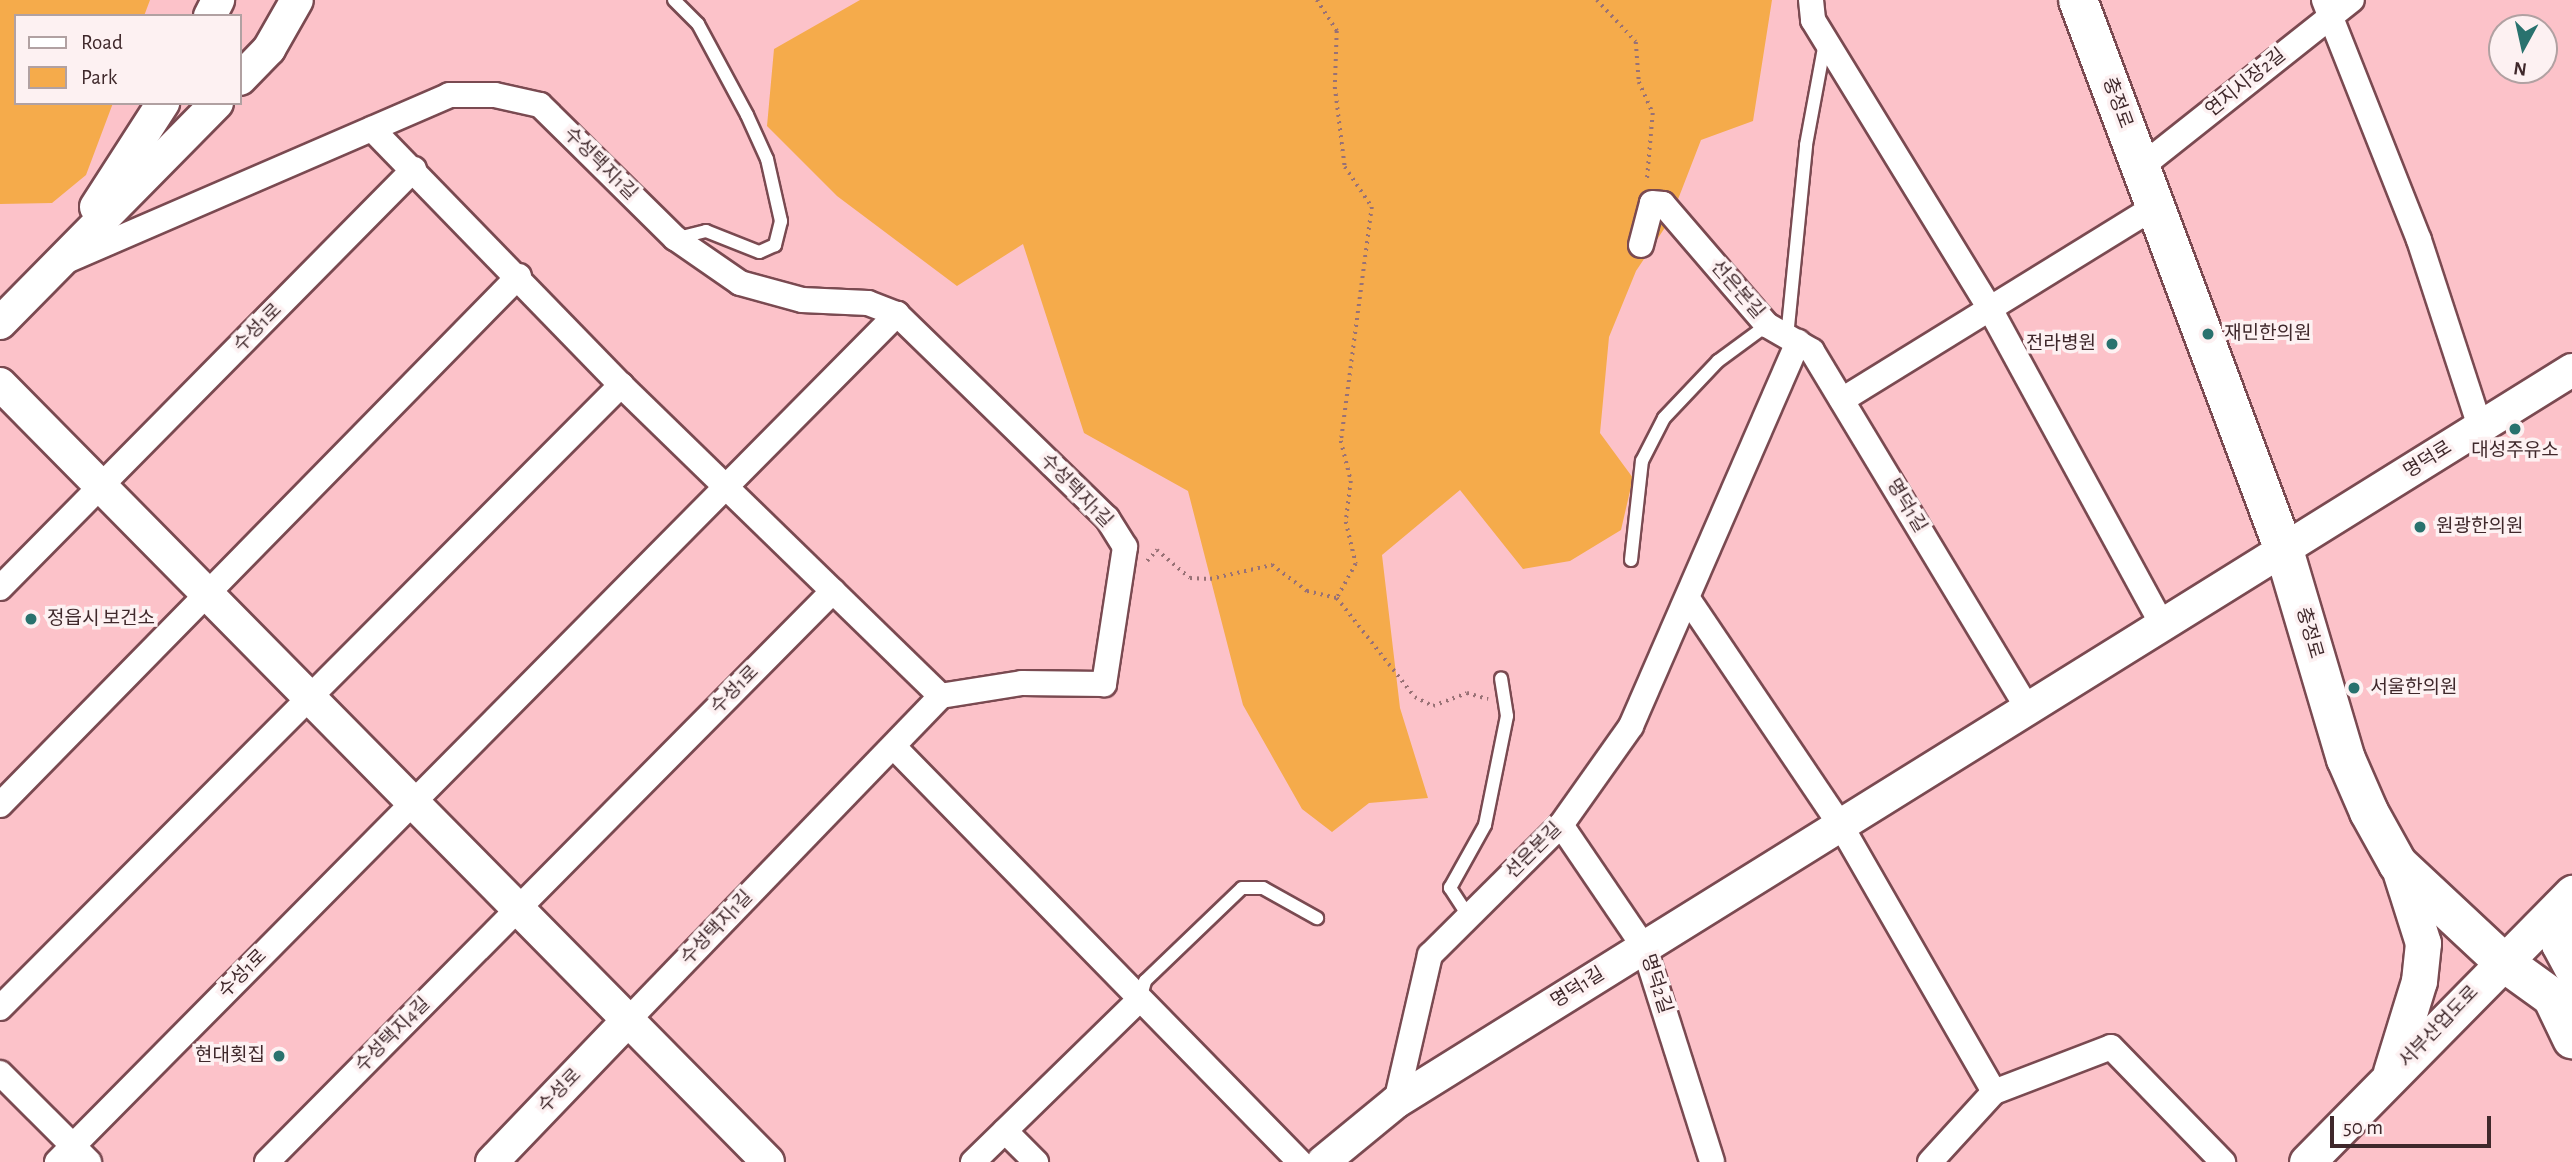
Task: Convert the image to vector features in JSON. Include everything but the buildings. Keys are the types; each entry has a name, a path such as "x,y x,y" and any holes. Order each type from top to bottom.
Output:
{"main road":[{"name":"충정로","path":"2078,0 2284,550 2346,759 2398,864 2502,961 2565,988 2572,1039"},
{"path":"2389,1080 2419,981 2424,943 2398,864"},
{"path":"2565,900 2559,944 2565,988"},
{"name":"서부산업도로","path":"2307,1162 2565,900"}],"street":[{"path":"242,77 269,49 297,0"},
{"path":"1811,0 1813,20 1989,307 2161,623"},
{"name":"연지시장2길","path":"2141,167 2327,7 2352,0"},
{"path":"2327,7 2419,240 2480,427"},
{"name":"수성택지1길","path":"60,264 449,95 495,95 540,105 675,238 740,283 802,300 868,303 897,314 1107,519 1125,547 1104,684 1022,683 941,696 628,1020"},
{"path":"60,264 162,105"},
{"path":"0,323 214,105"},
{"path":"372,129 519,276 621,386 941,696"},
{"name":"수성1로","path":"0,588 414,169"},
{"path":"1641,245 1653,203"},
{"name":"선은본길","path":"1396,1102 1430,955 1562,825 1631,726 1688,599 1784,335 1663,204 1653,203"},
{"path":"1842,400 2155,207"},
{"path":"0,805 519,276"},
{"path":"726,486 897,314"},
{"name":"명덕1길","path":"1784,335 1812,351 2026,706"},
{"name":"명덕로","path":"2284,550 2572,370"},
{"path":"0,384 768,1162"},
{"path":"0,1009 621,386"},
{"name":"수성1로","path":"73,1157 413,803 726,486"},
{"name":"명덕1길","path":"1323,1162 1396,1102 2026,706 2284,550"},
{"name":"수성1로","path":"518,908 833,591"},
{"path":"1688,599 1840,824 1994,1092"},
{"path":"894,747 1300,1162"},
{"name":"명덕2길","path":"1562,825 1644,947 1712,1162"},
{"name":"수성택지4길","path":"267,1162 518,908"},
{"path":"973,1162 1140,999"},
{"name":"수성로","path":"492,1162 628,1020"},
{"path":"1930,1162 1994,1092 2111,1047 2223,1162"},
{"path":"0,1073 73,1157"},
{"path":"1006,1131 1037,1162"}],"lane":[{"path":"674,0 698,24 747,115 767,159 781,221 775,245 758,252 706,231 675,238"},
{"path":"1784,335 1806,145 1825,40"},
{"name":"선은본길","path":"1631,560 1642,461 1664,418 1718,361 1784,335"},
{"path":"1469,917 1450,888 1485,825 1506,708 1502,678"},
{"path":"1140,999 1145,981 1242,888 1263,888 1317,918"}],"path":[{"path":"1317,0 1338,31 1335,87 1345,167 1372,207 1341,441 1351,481 1346,522 1356,564 1337,598"},
{"path":"1597,0 1636,42 1639,82 1653,113 1646,177 1653,203"},
{"path":"1144,565 1157,551 1190,578 1227,578 1272,565 1307,591 1337,598 1415,697 1433,706 1468,693 1506,708"}],"green space":[{"path":"0,0 150,0 145,14 14,14 14,105 112,105 86,175 52,203 0,204"},
{"path":"860,0 1772,0 1753,121 1701,140 1670,220 1636,271 1609,337 1600,433 1633,478 1621,530 1570,561 1523,569 1460,490 1382,555 1400,708 1428,798 1369,803 1332,832 1302,809 1243,705 1188,491 1084,433 1023,244 957,286 837,196 767,126 774,49"}],"place":[{"name":"재민한의원","path":"2208,334"},
{"name":"전라병원","path":"2112,344"},
{"name":"대성주유소","path":"2515,429"},
{"name":"원광한의원","path":"2420,527"},
{"name":"정읍시 보건소","path":"31,619"},
{"name":"서울한의원","path":"2354,688"},
{"name":"현대횟집","path":"279,1056"}]}
